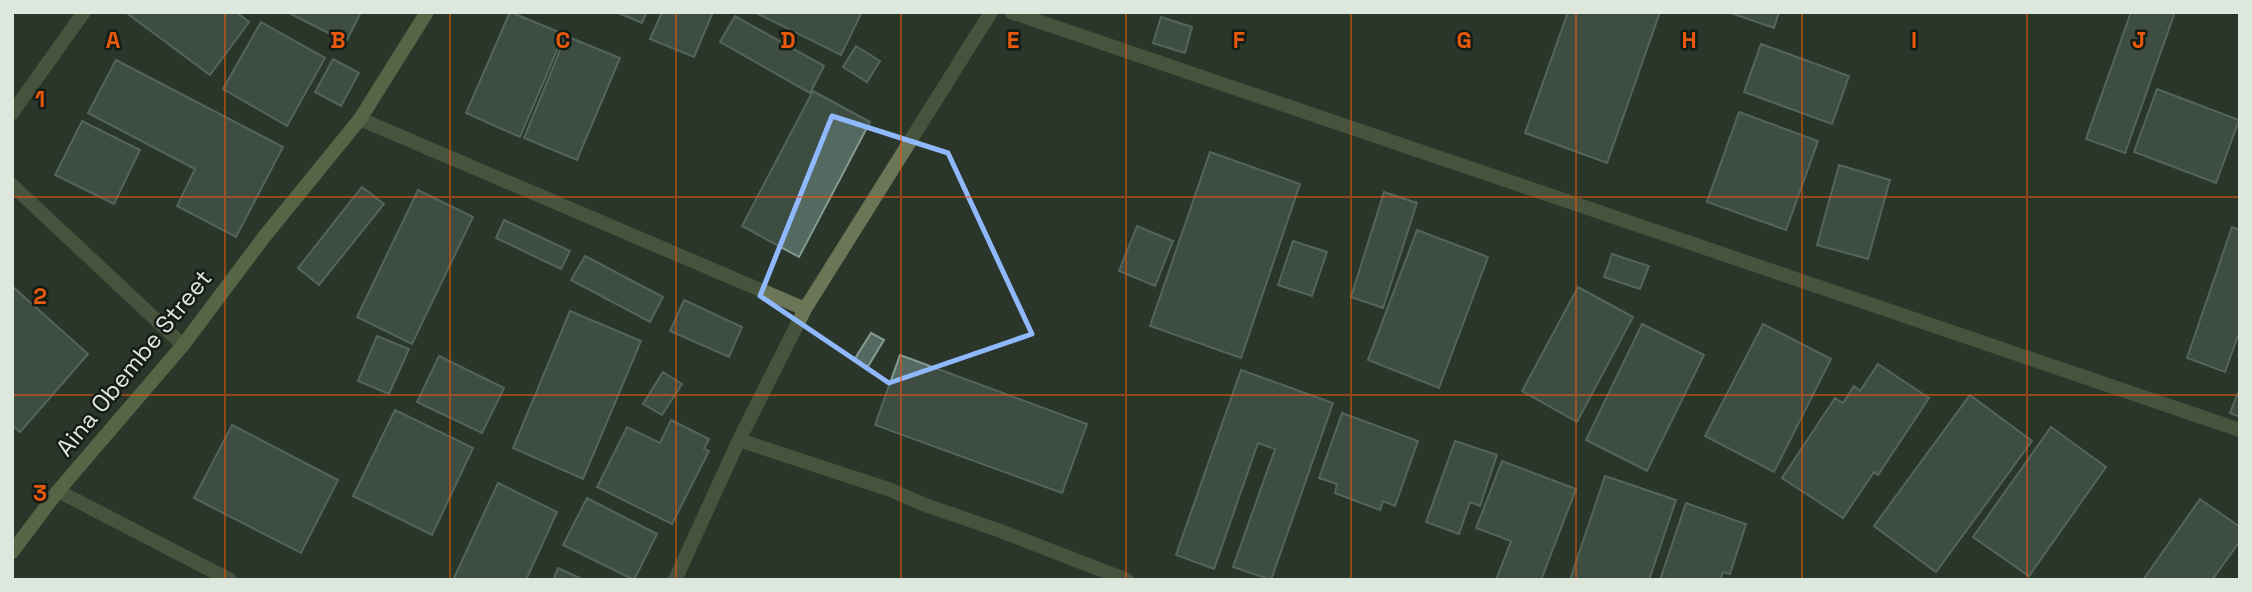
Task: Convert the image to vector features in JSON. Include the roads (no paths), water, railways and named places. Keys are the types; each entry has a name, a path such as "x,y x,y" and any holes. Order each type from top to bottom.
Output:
{"street":[{"path":"12,113 84,12"},
{"name":"Aina Obembe Street","path":"12,552 58,491 183,345 264,237 360,118 427,12"},
{"path":"675,580 805,309 991,12"},
{"path":"1011,12 2240,430"},
{"path":"360,118 805,309"},
{"path":"12,185 183,345"},
{"path":"740,440 891,490 1127,580"},
{"path":"58,491 230,580"}]}
